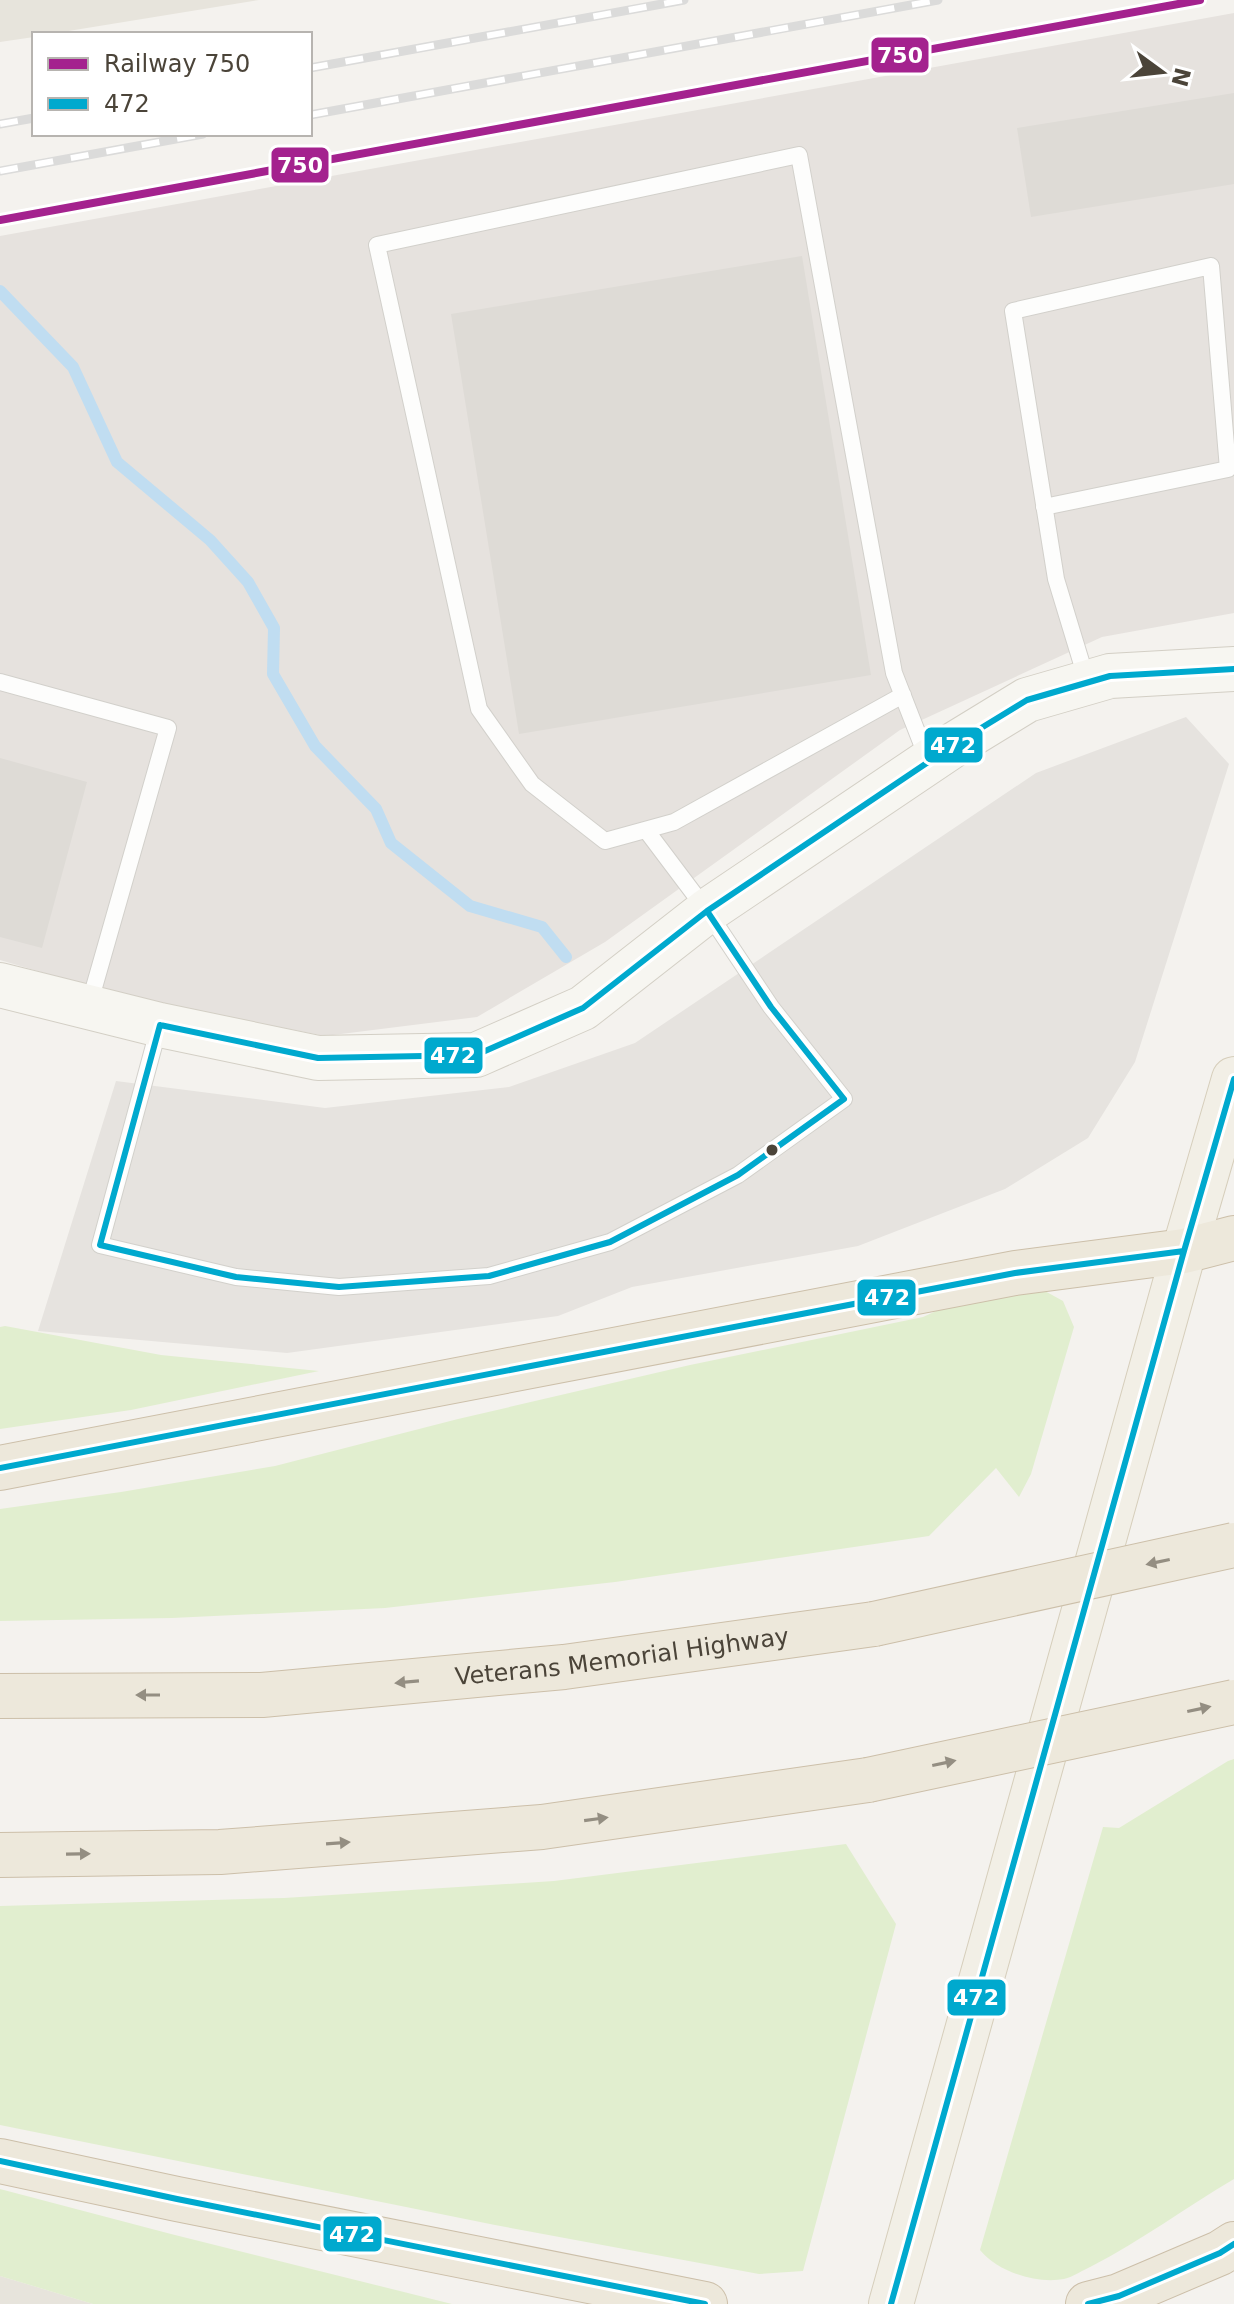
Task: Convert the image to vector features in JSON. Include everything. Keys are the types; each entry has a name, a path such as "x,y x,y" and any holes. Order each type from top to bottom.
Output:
{"highway":[{"path":"0,1468 1015,1273 1184,1251 1234,1238"},
{"name":"Veterans Memorial Highway","path":"0,1696 262,1695 564,1667 874,1624 1234,1545"},
{"path":"0,1855 220,1852 542,1827 868,1780 1234,1702"},
{"path":"0,2161 705,2304"},
{"path":"1088,2304 1119,2296 1227,2248"},
{"path":"1151,2304 1227,2248"}],"main road":[{"path":"891,2304 1234,1079"}],"street":[{"path":"0,985 160,1025 318,1058 476,1055 583,1008 707,911 1027,700 1110,676 1234,669"}],"lane":[{"path":"903,695 674,822 605,841 532,784 479,709 377,245 799,155 894,673 903,695 929,762"},
{"path":"1044,507 1228,469 1211,266 1013,311 1044,507 1056,579 1087,683"},
{"path":"0,682 168,728 89,1007"},
{"path":"160,1025 100,1245 236,1277 339,1287 489,1276 610,1242 738,1175 844,1099 771,1007 707,911 646,830"}],"shaded area":[{"path":"0,0 259,0 62,32 32,32 32,37 0,42"},
{"path":"1234,13 1234,613 1102,637 900,730 605,942 477,1017 325,1036 123,996 0,960 0,236"},
{"path":"1186,717 1229,764 1135,1062 1088,1138 1005,1189 858,1246 632,1287 558,1316 287,1353 38,1331 116,1081 325,1108 509,1087 635,1043 1036,773"},
{"path":"0,2276 93,2304 0,2304"}],"green space":[{"path":"1043,1290 1063,1301 1074,1327 1031,1474 1019,1497 996,1468 929,1536 615,1582 385,1608 172,1618 0,1621 0,1509 275,1466 690,1365 923,1317 980,1291"},
{"path":"0,1327 161,1355 319,1371 131,1410 0,1429"},
{"path":"1234,1759 1234,2179 1128,2246 1071,2277 1042,2280 1018,2275 997,2265 980,2250 1103,1827 1119,1828"},
{"path":"846,1844 896,1924 803,2271 759,2274 495,2225 0,2125 0,1906 284,1898 554,1881"},
{"path":"0,2189 452,2304 93,2304 0,2276"}],"building":[{"path":"1234,93 1234,184 1031,217 1017,128"},
{"path":"802,256 871,675 519,734 451,314"},
{"path":"0,758 87,782 42,948 0,937"}],"waterway":[{"path":"0,291 73,367 117,462 210,540 248,582 274,628 273,674 315,746 376,809 391,843 470,906 542,927 566,957"}],"railway":[{"path":"312,68 684,0"},
{"path":"312,115 938,0"},
{"path":"0,124 32,118"},
{"path":"0,171 192,136"}],"rail line":[{"name":"750","path":"0,220 1200,0"}],"transit line":[{"name":"472","path":"160,1025 318,1058 476,1055 583,1008 707,911 955,744 1027,700 1110,676 1234,669"},
{"name":"472","path":"707,911 771,1007 844,1099"},
{"name":"472","path":"160,1025 100,1245 236,1277 339,1287 489,1276 610,1242 738,1175 844,1099"},
{"name":"472","path":"891,2304 1234,1079"},
{"name":"472","path":"0,1468 1015,1273 1184,1251"},
{"name":"472","path":"0,2161 705,2304"},
{"name":"472","path":"1088,2304 1119,2296 1220,2253 1234,2244"}]}
